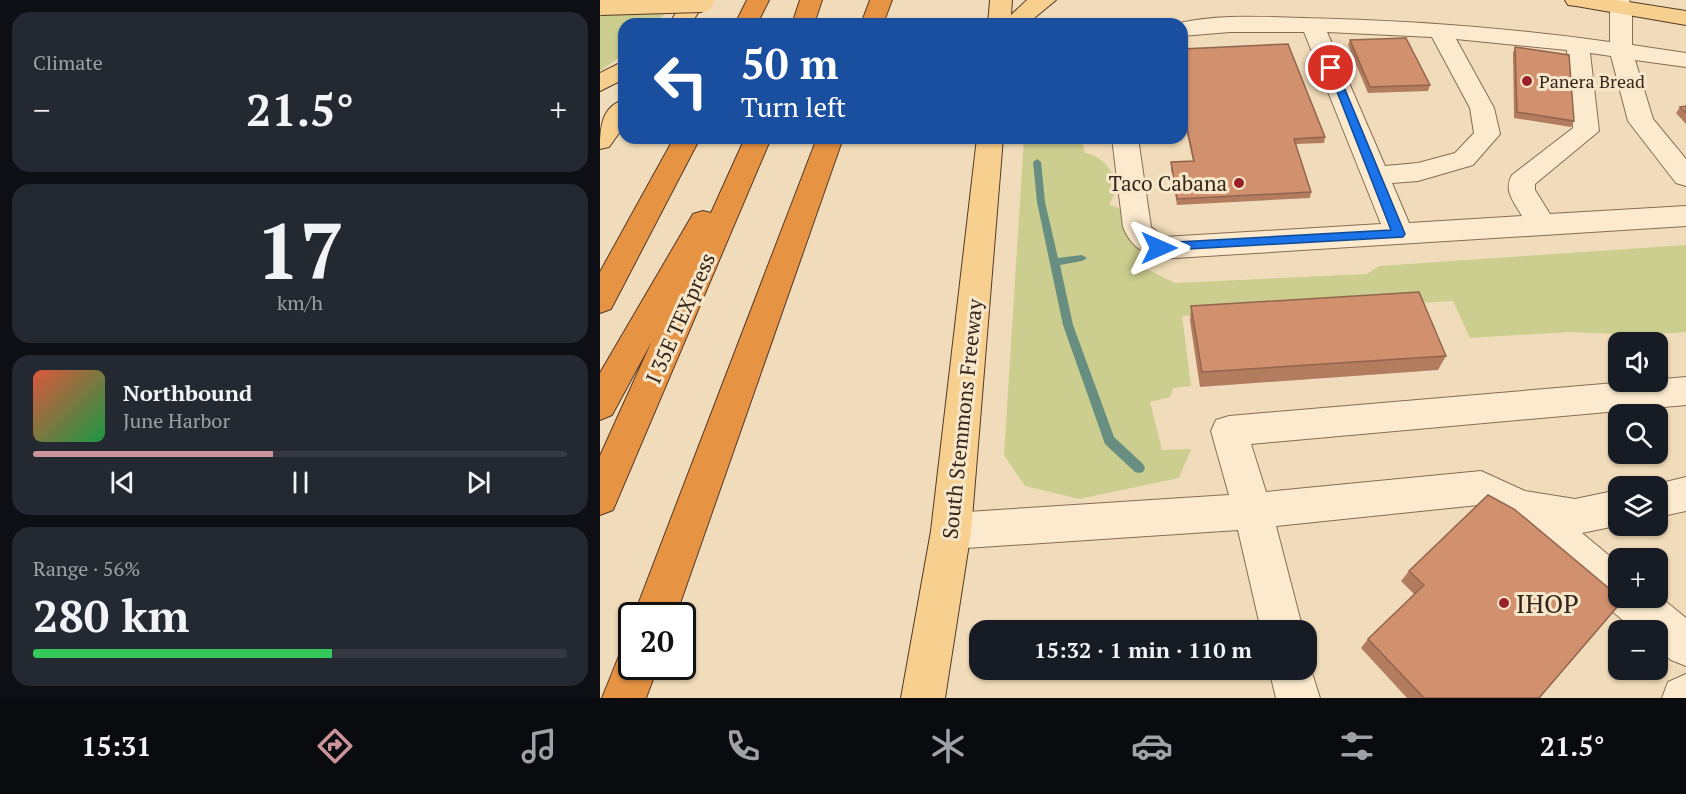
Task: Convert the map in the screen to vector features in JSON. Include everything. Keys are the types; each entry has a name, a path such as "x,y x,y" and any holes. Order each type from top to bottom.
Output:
{"highway":[{"path":"749,18 758,0"},
{"path":"805,18 812,0"},
{"path":"600,301 684,144"},
{"path":"600,405 746,144"},
{"name":"I 35E TEXpress","path":"600,498 755,144"},
{"path":"660,602 828,144"},
{"path":"624,698 631,680"}],"main road":[{"path":"1000,18 1001,0"},
{"path":"1020,18 1035,4 1045,0"},
{"path":"1576,0 1622,2 1686,18"},
{"path":"600,3 688,12"},
{"path":"600,84 618,72"},
{"path":"600,141 618,116"},
{"name":"South Stemmons Freeway","path":"923,698 951,531 975,310 989,144"}],"lane":[{"path":"1237,0 1244,24"},
{"path":"1622,2 1621,50 1641,121 1686,177"},
{"path":"1188,29 1244,24 1375,25 1578,44 1686,60"},
{"path":"1313,25 1399,234"},
{"path":"1375,176 1418,172 1464,159 1487,134 1482,108 1440,30"},
{"path":"1542,225 1521,190 1522,181 1586,131 1578,44"},
{"path":"1126,144 1137,227 1141,236 1159,248 1686,216"},
{"path":"1280,620 1253,511 1230,431 1686,391"},
{"path":"951,531 1253,511 1481,488 1522,508 1608,581"},
{"path":"1668,498 1686,494"},
{"path":"1522,508 1575,517 1608,510"},
{"path":"1641,608 1686,645"},
{"path":"1294,680 1298,698"}],"green space":[{"path":"667,10 661,18 618,18 618,58 600,71 600,13"},
{"path":"1024,144 1083,144 1085,153 1102,161 1113,175 1118,187 1109,205 1126,210 1144,268 1175,283 1367,274 1379,266 1686,245 1686,332 1569,332 1470,338 1453,301 1182,316 1191,386 1173,388 1170,397 1150,402 1162,450 1191,449 1179,478 1079,499 1025,486 1004,455"}],"building":[{"path":"1406,38 1430,85 1370,87 1350,40"},
{"path":"1288,44 1325,137 1294,139 1311,192 1177,199 1171,162 1194,161 1188,133 1188,49"},
{"path":"1515,47 1569,55 1574,121 1517,112"},
{"path":"1419,292 1446,356 1202,372 1191,306"},
{"name":"IHOP","path":"1488,495 1514,509 1608,587 1608,608 1616,608 1539,698 1424,698 1368,639 1424,585 1409,571"}],"waterway":[{"path":"1037,162 1041,202 1054,262"},
{"path":"1054,262 1082,258"},
{"path":"1054,262 1068,325 1109,440 1139,468"}],"place":[{"name":"Panera Bread","path":"1527,81"},
{"name":"Taco Cabana","path":"1239,183"},
{"name":"IHOP","path":"1504,603"}],"route":[{"path":"1159,248 1399,234 1331,68"}]}
